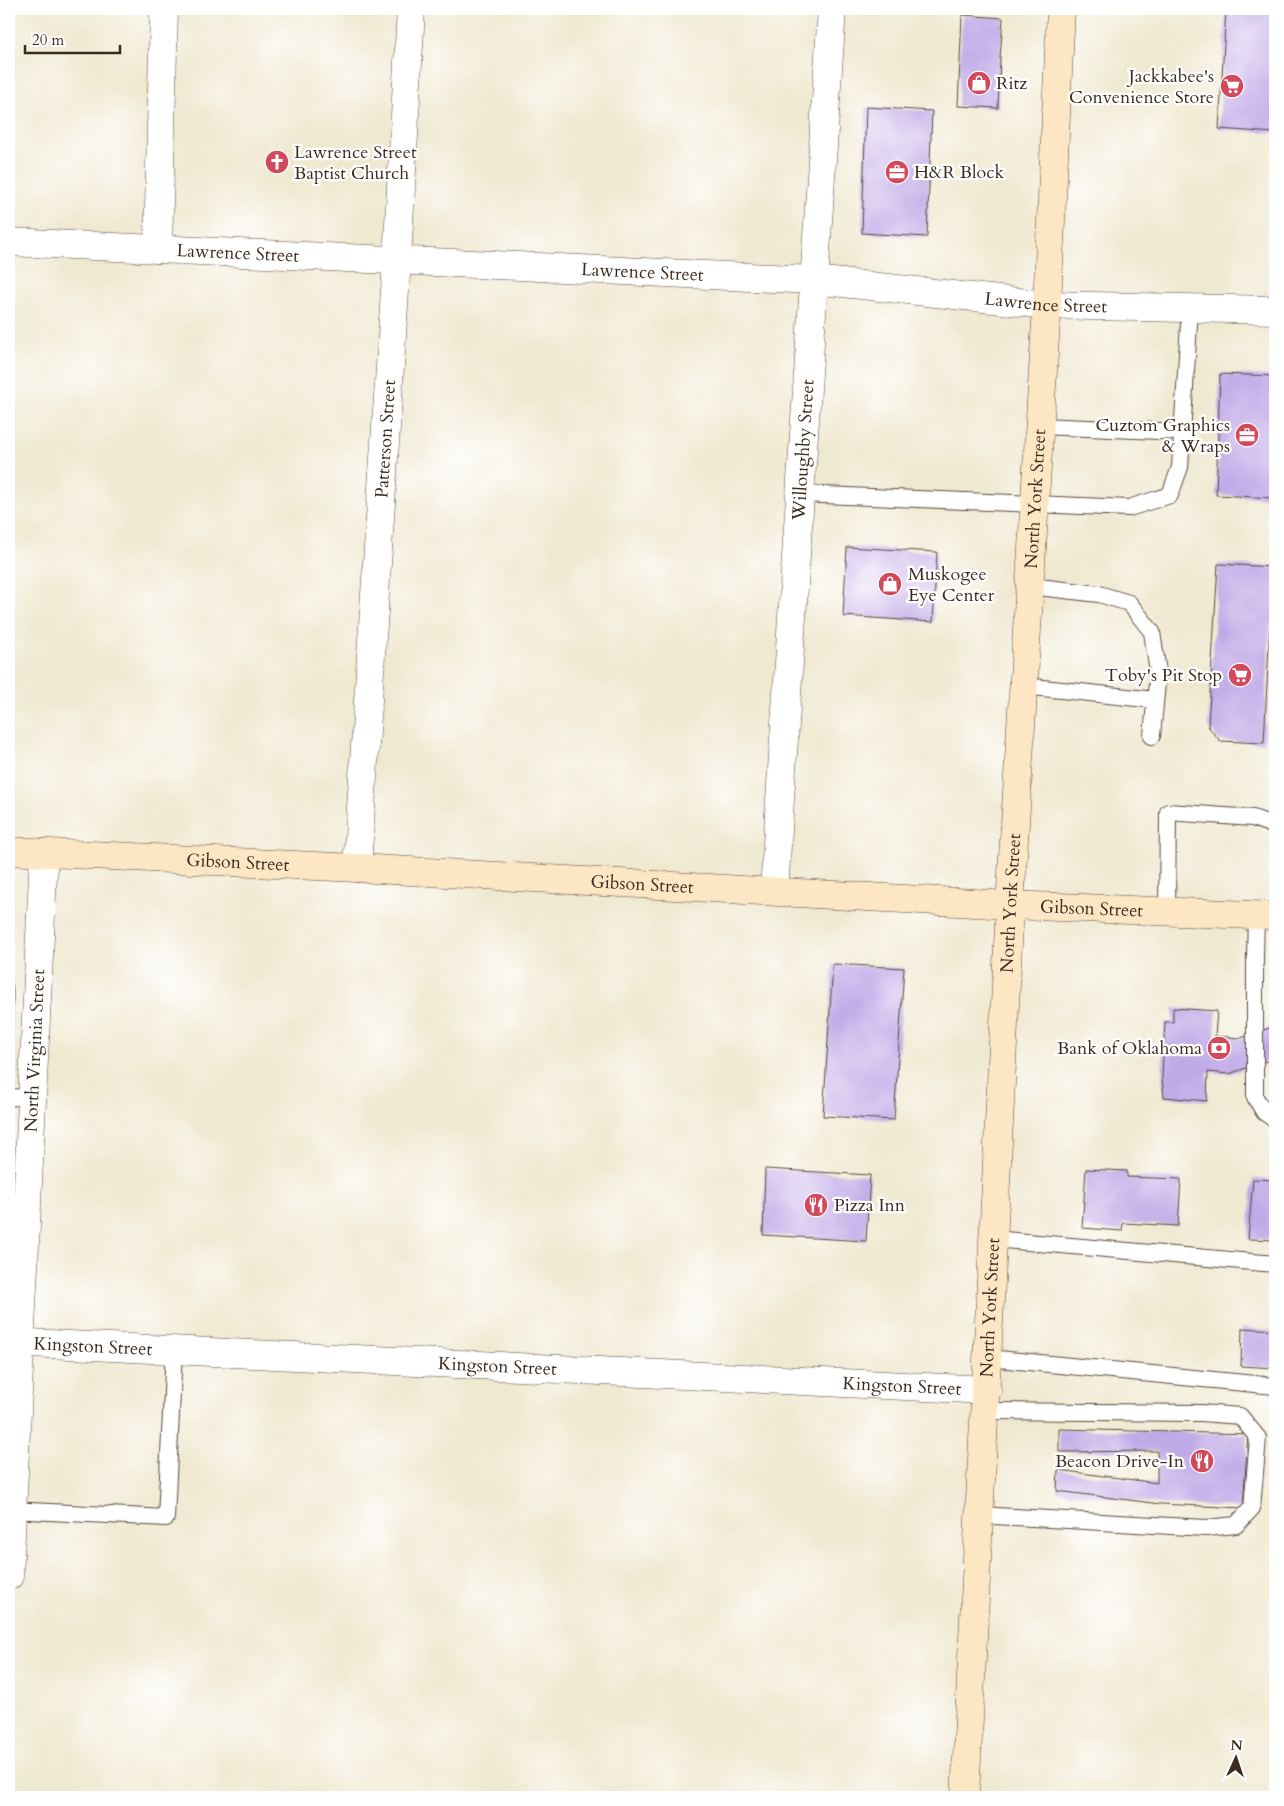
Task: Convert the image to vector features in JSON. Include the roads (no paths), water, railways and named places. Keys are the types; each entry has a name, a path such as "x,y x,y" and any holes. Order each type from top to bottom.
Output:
{"main road":[{"name":"North York Street","path":"965,1797 1010,904 1047,304 1061,9"},
{"name":"Gibson Street","path":"9,851 1266,916"}],"street":[{"path":"158,249 164,9"},
{"name":"Patterson Street","path":"356,868 397,260 411,9"},
{"name":"Willoughby Street","path":"774,891 832,9"},
{"name":"Lawrence Street","path":"9,242 814,280 1047,304 1275,310"},
{"name":"North Virginia Street","path":"9,1576 21,1098 44,853"},
{"name":"Kingston Street","path":"14,1343 174,1350 986,1401"}],"lane":[{"path":"800,494 1129,508 1170,495 1180,467 1190,308"},
{"path":"1040,426 1182,432"},
{"path":"1030,586 1099,594 1129,603 1152,632 1158,672 1152,736"},
{"path":"1024,686 1156,700"},
{"path":"1167,912 1168,812 1253,818 1275,826"},
{"path":"1266,916 1255,957 1255,1097 1264,1112 1275,1120"},
{"path":"994,1239 1275,1264"},
{"path":"11,1510 166,1518 174,1350"},
{"path":"988,1358 1275,1386"},
{"path":"978,1515 1206,1528 1236,1525 1252,1508 1258,1438 1240,1416 986,1401"}],"place":[{"name":"Ritz","path":"979,83"},
{"name":"Jackkabee's Convenience Store","path":"1232,86"},
{"name":"Lawrence Street Baptist Church","path":"277,162"},
{"name":"H&R Block","path":"897,172"},
{"name":"Cuztom Graphics & Wraps","path":"1247,435"},
{"name":"Muskogee Eye Center","path":"890,584"},
{"name":"Toby's Pit Stop","path":"1240,675"},
{"name":"Bank of Oklahoma","path":"1219,1048"},
{"name":"Pizza Inn","path":"816,1205"},
{"name":"Beacon Drive-In","path":"1202,1461"}]}
